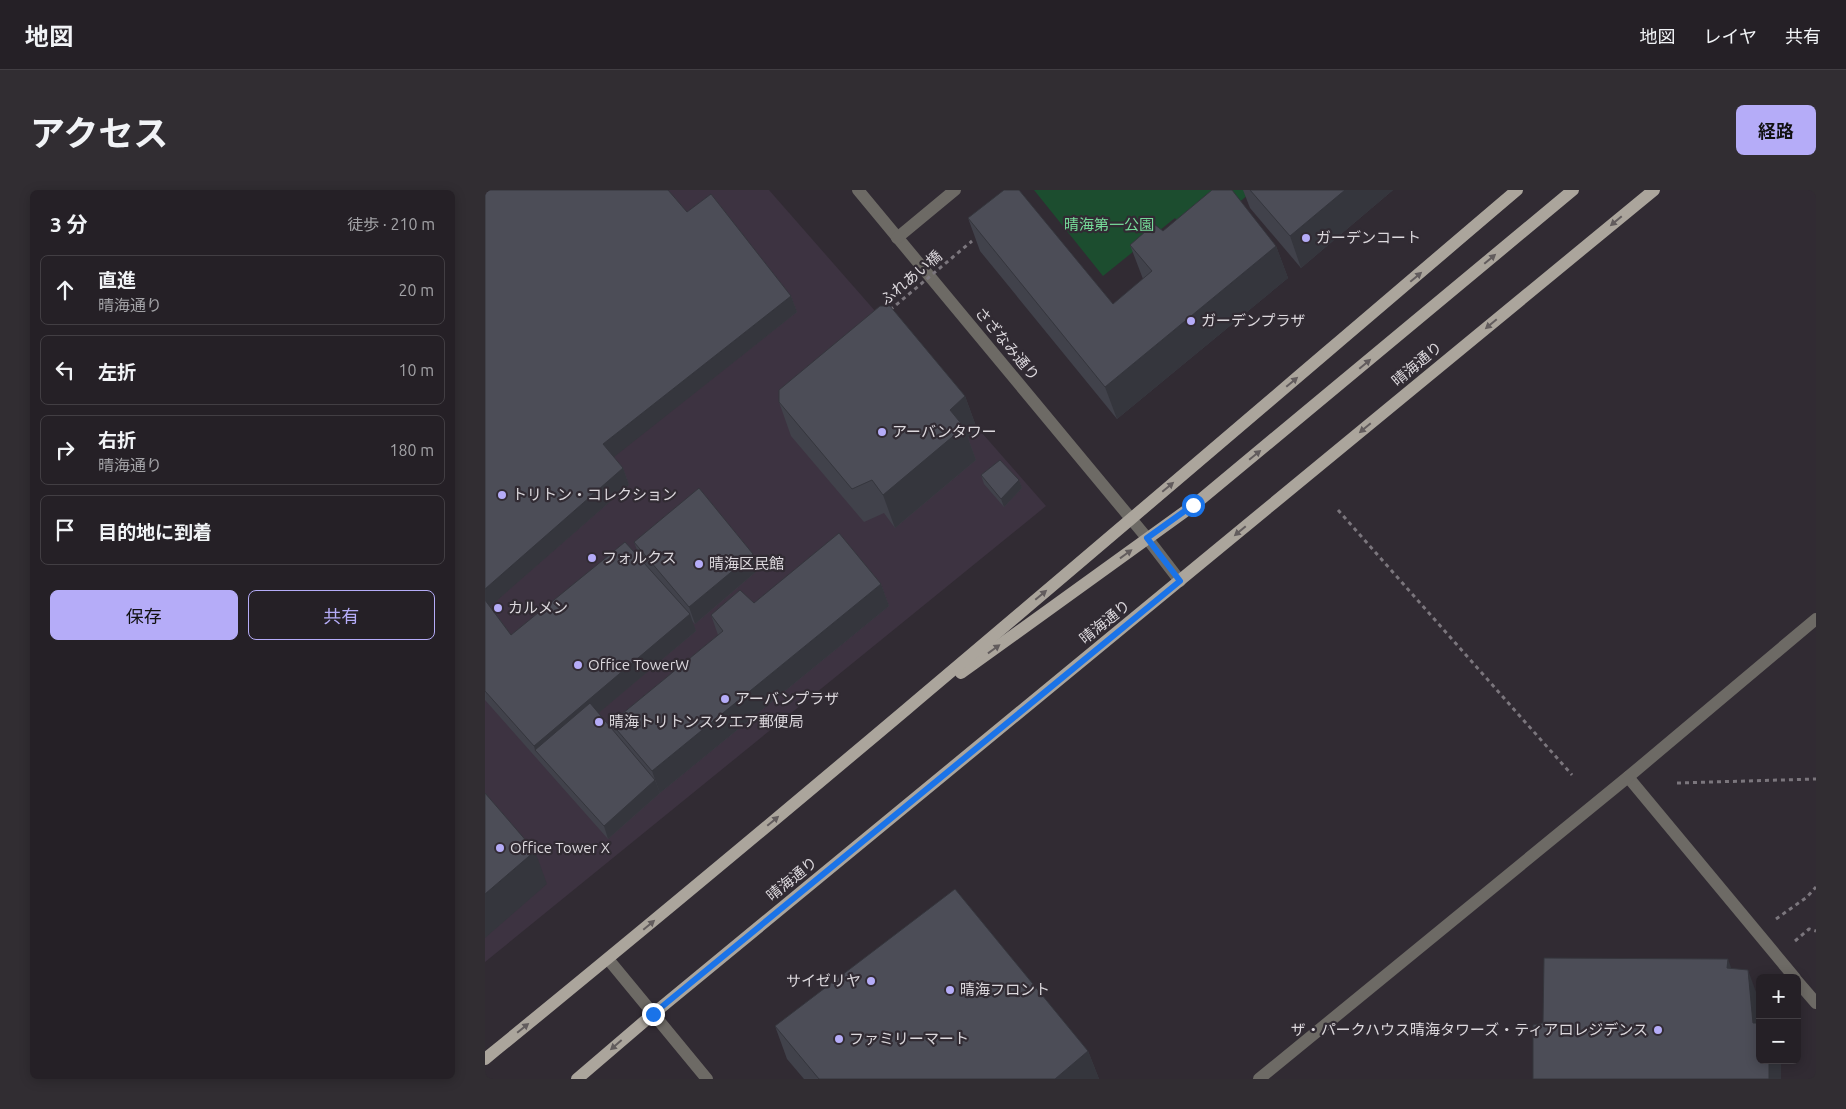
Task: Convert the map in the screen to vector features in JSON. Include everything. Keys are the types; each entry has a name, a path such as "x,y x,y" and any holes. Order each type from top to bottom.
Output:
{"main road":[{"path":"485,1059 884,729 1517,190"},
{"path":"884,729 1193,505 1573,190"},
{"name":"晴海通り","path":"577,1079 653,1014 1654,190"}],"street":[{"name":"さざなみ通り","path":"858,190 1147,538 1180,581"},
{"path":"897,238 955,190"},
{"path":"1259,1079 1628,777 1816,619"},
{"path":"1628,777 1792,974"},
{"path":"608,959 707,1079"},
{"path":"1801,985 1816,1003"}],"path":[{"name":"ふれあい橋","path":"886,313 972,241"},
{"path":"1338,510 1572,775"},
{"path":"1677,782 1816,779"},
{"path":"1776,919 1807,897 1816,887"},
{"path":"1795,941 1809,929 1816,931"}],"shaded area":[{"path":"485,190 769,190 1046,506 485,962"}],"green space":[{"name":"晴海第一公園","path":"1034,190 1254,190 1193,240 1175,218 1103,276"}],"building":[{"path":"485,190 668,190 687,212 711,194 791,296 603,444 623,468 485,589"},
{"name":"ガーデンプラザ","path":"1004,190 1019,190 1113,304 1152,271 1130,245 1154,224 1163,231 1212,190 1232,190 1276,246 1105,387 968,218"},
{"path":"1250,190 1345,190 1290,236"},
{"name":"アーバンタワー","path":"880,306 890,306 965,396 950,410 964,427 883,495 872,480 852,489 779,402 779,390"},
{"path":"1000,460 1019,480 1001,499 981,475"},
{"name":"晴海区民館","path":"699,488 753,554 689,607 634,542"},
{"name":"アーバンプラザ","path":"839,533 881,584 652,771 611,723 723,631 711,615 740,590 754,603"},
{"name":"Office TowerW","path":"625,542 690,614 534,746 485,691 485,600 511,635"},
{"path":"590,703 655,780 604,826 535,750"},
{"path":"485,793 535,851 485,894"},
{"name":"晴海フロント","path":"955,889 1088,1051 1055,1079 819,1079 775,1026"},
{"name":"ザ・パークハウス晴海タワーズ・ティアロレジデンス","path":"1544,958 1728,959 1727,968 1748,970 1753,1023 1756,1023 1756,1064 1769,1064 1769,1079 1533,1079 1533,1025 1543,1023"}],"place":[{"name":"ガーデンコート","path":"1306,238"},
{"name":"ガーデンプラザ","path":"1191,321"},
{"name":"アーバンタワー","path":"882,432"},
{"name":"トリトン・コレクション","path":"502,495"},
{"name":"フォルクス","path":"592,558"},
{"name":"晴海区民館","path":"699,564"},
{"name":"カルメン","path":"498,608"},
{"name":"Office TowerW","path":"578,665"},
{"name":"アーバンプラザ","path":"725,699"},
{"name":"晴海トリトンスクエア郵便局","path":"599,722"},
{"name":"Office Tower X","path":"500,848"},
{"name":"サイゼリヤ","path":"871,981"},
{"name":"晴海フロント","path":"950,990"},
{"name":"ザ・パークハウス晴海タワーズ・ティアロレジデンス","path":"1658,1030"},
{"name":"ファミリーマート","path":"839,1039"}],"route":[{"path":"653,1014 1180,581 1147,538 1193,505"}]}
